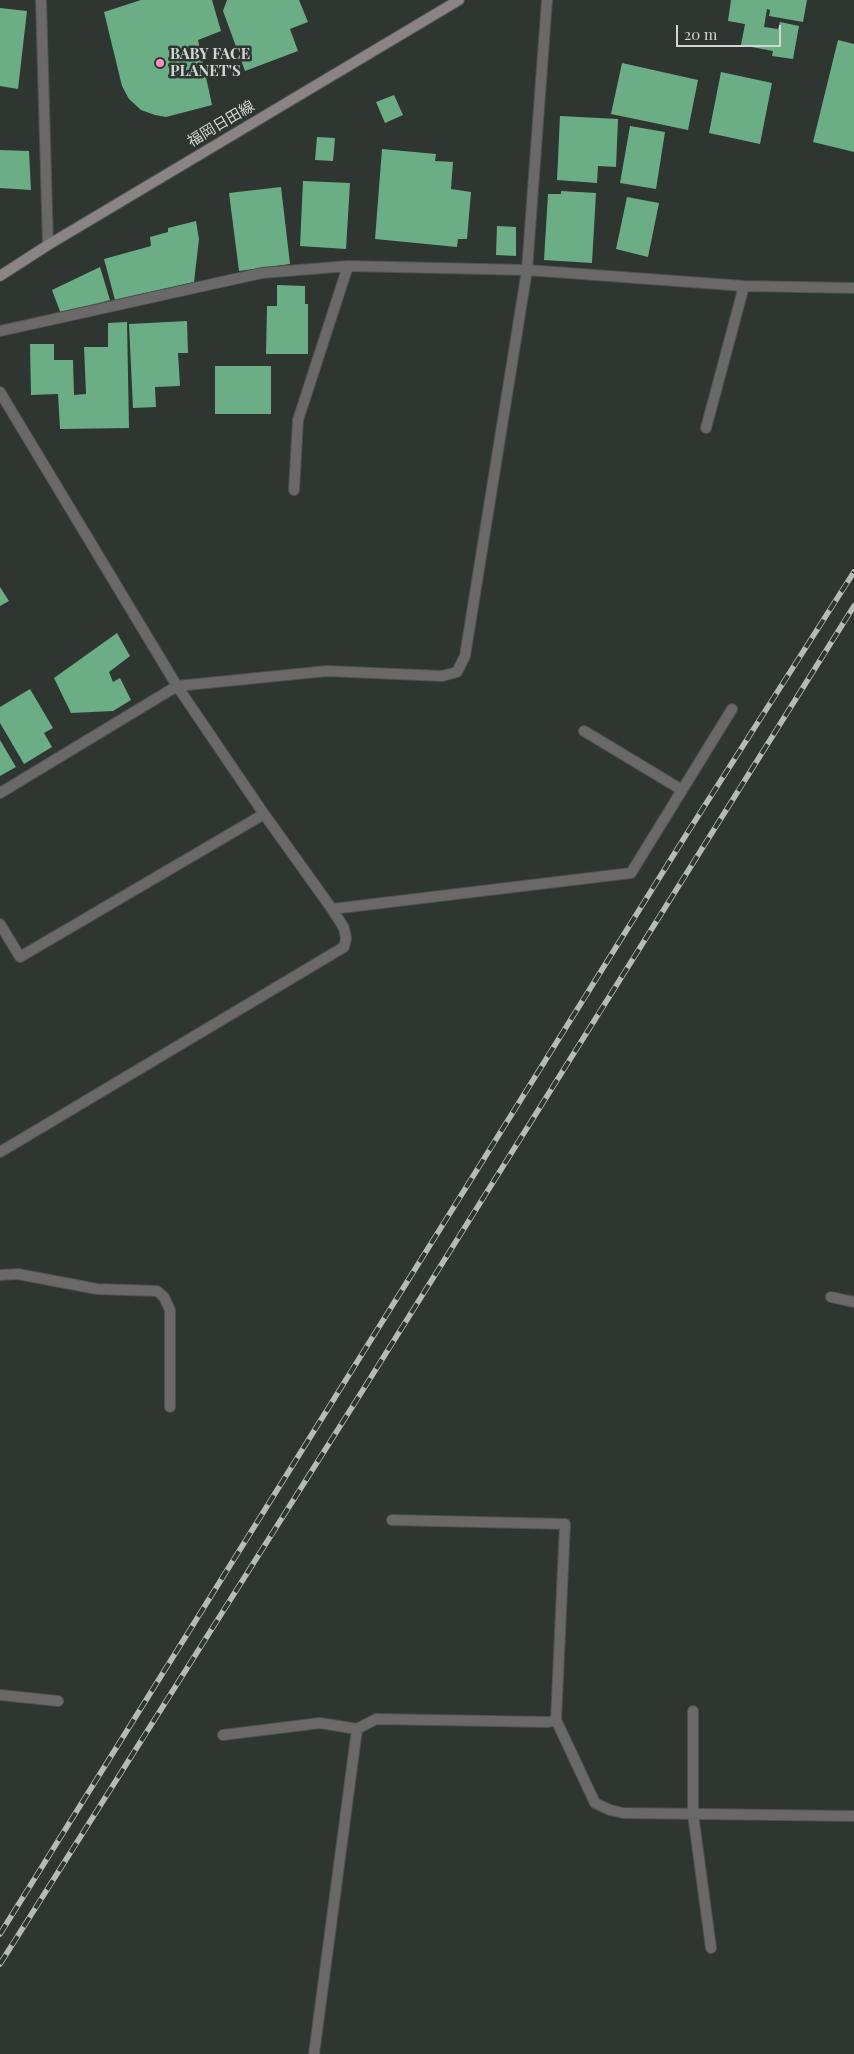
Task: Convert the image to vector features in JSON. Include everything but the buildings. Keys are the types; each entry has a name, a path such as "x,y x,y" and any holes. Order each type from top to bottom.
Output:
{"main road":[{"name":"福岡日田線","path":"0,276 48,245 459,0"}],"street":[{"path":"41,0 48,245"},
{"path":"0,793 178,686 327,671 442,676 457,672 465,656 527,270 547,0"},
{"path":"294,490 298,420 348,266"},
{"path":"0,331 262,273 348,266 527,270 744,286 854,288"},
{"path":"706,428 744,286"},
{"path":"0,392 178,686 264,814 332,909 344,928 346,938 344,947 0,1152"},
{"path":"332,909 631,873 732,709"},
{"path":"584,731 682,790"},
{"path":"0,924 20,957 264,814"},
{"path":"0,1275 18,1274 97,1289 157,1291 164,1296 170,1310 170,1407"},
{"path":"831,1297 854,1302"},
{"path":"392,1520 565,1524 556,1720 595,1803 610,1810 623,1813 854,1816"},
{"path":"0,1695 58,1701"},
{"path":"693,1711 693,1814 711,1948"},
{"path":"223,1735 320,1723 357,1729 376,1719 548,1722 556,1720"},
{"path":"314,2054 357,1729"}],"railway":[{"path":"0,1934 686,835 854,572"},
{"path":"0,1964 361,1393 854,606"}],"place":[{"name":"BABY FACE PLANET'S","path":"160,63"}]}
